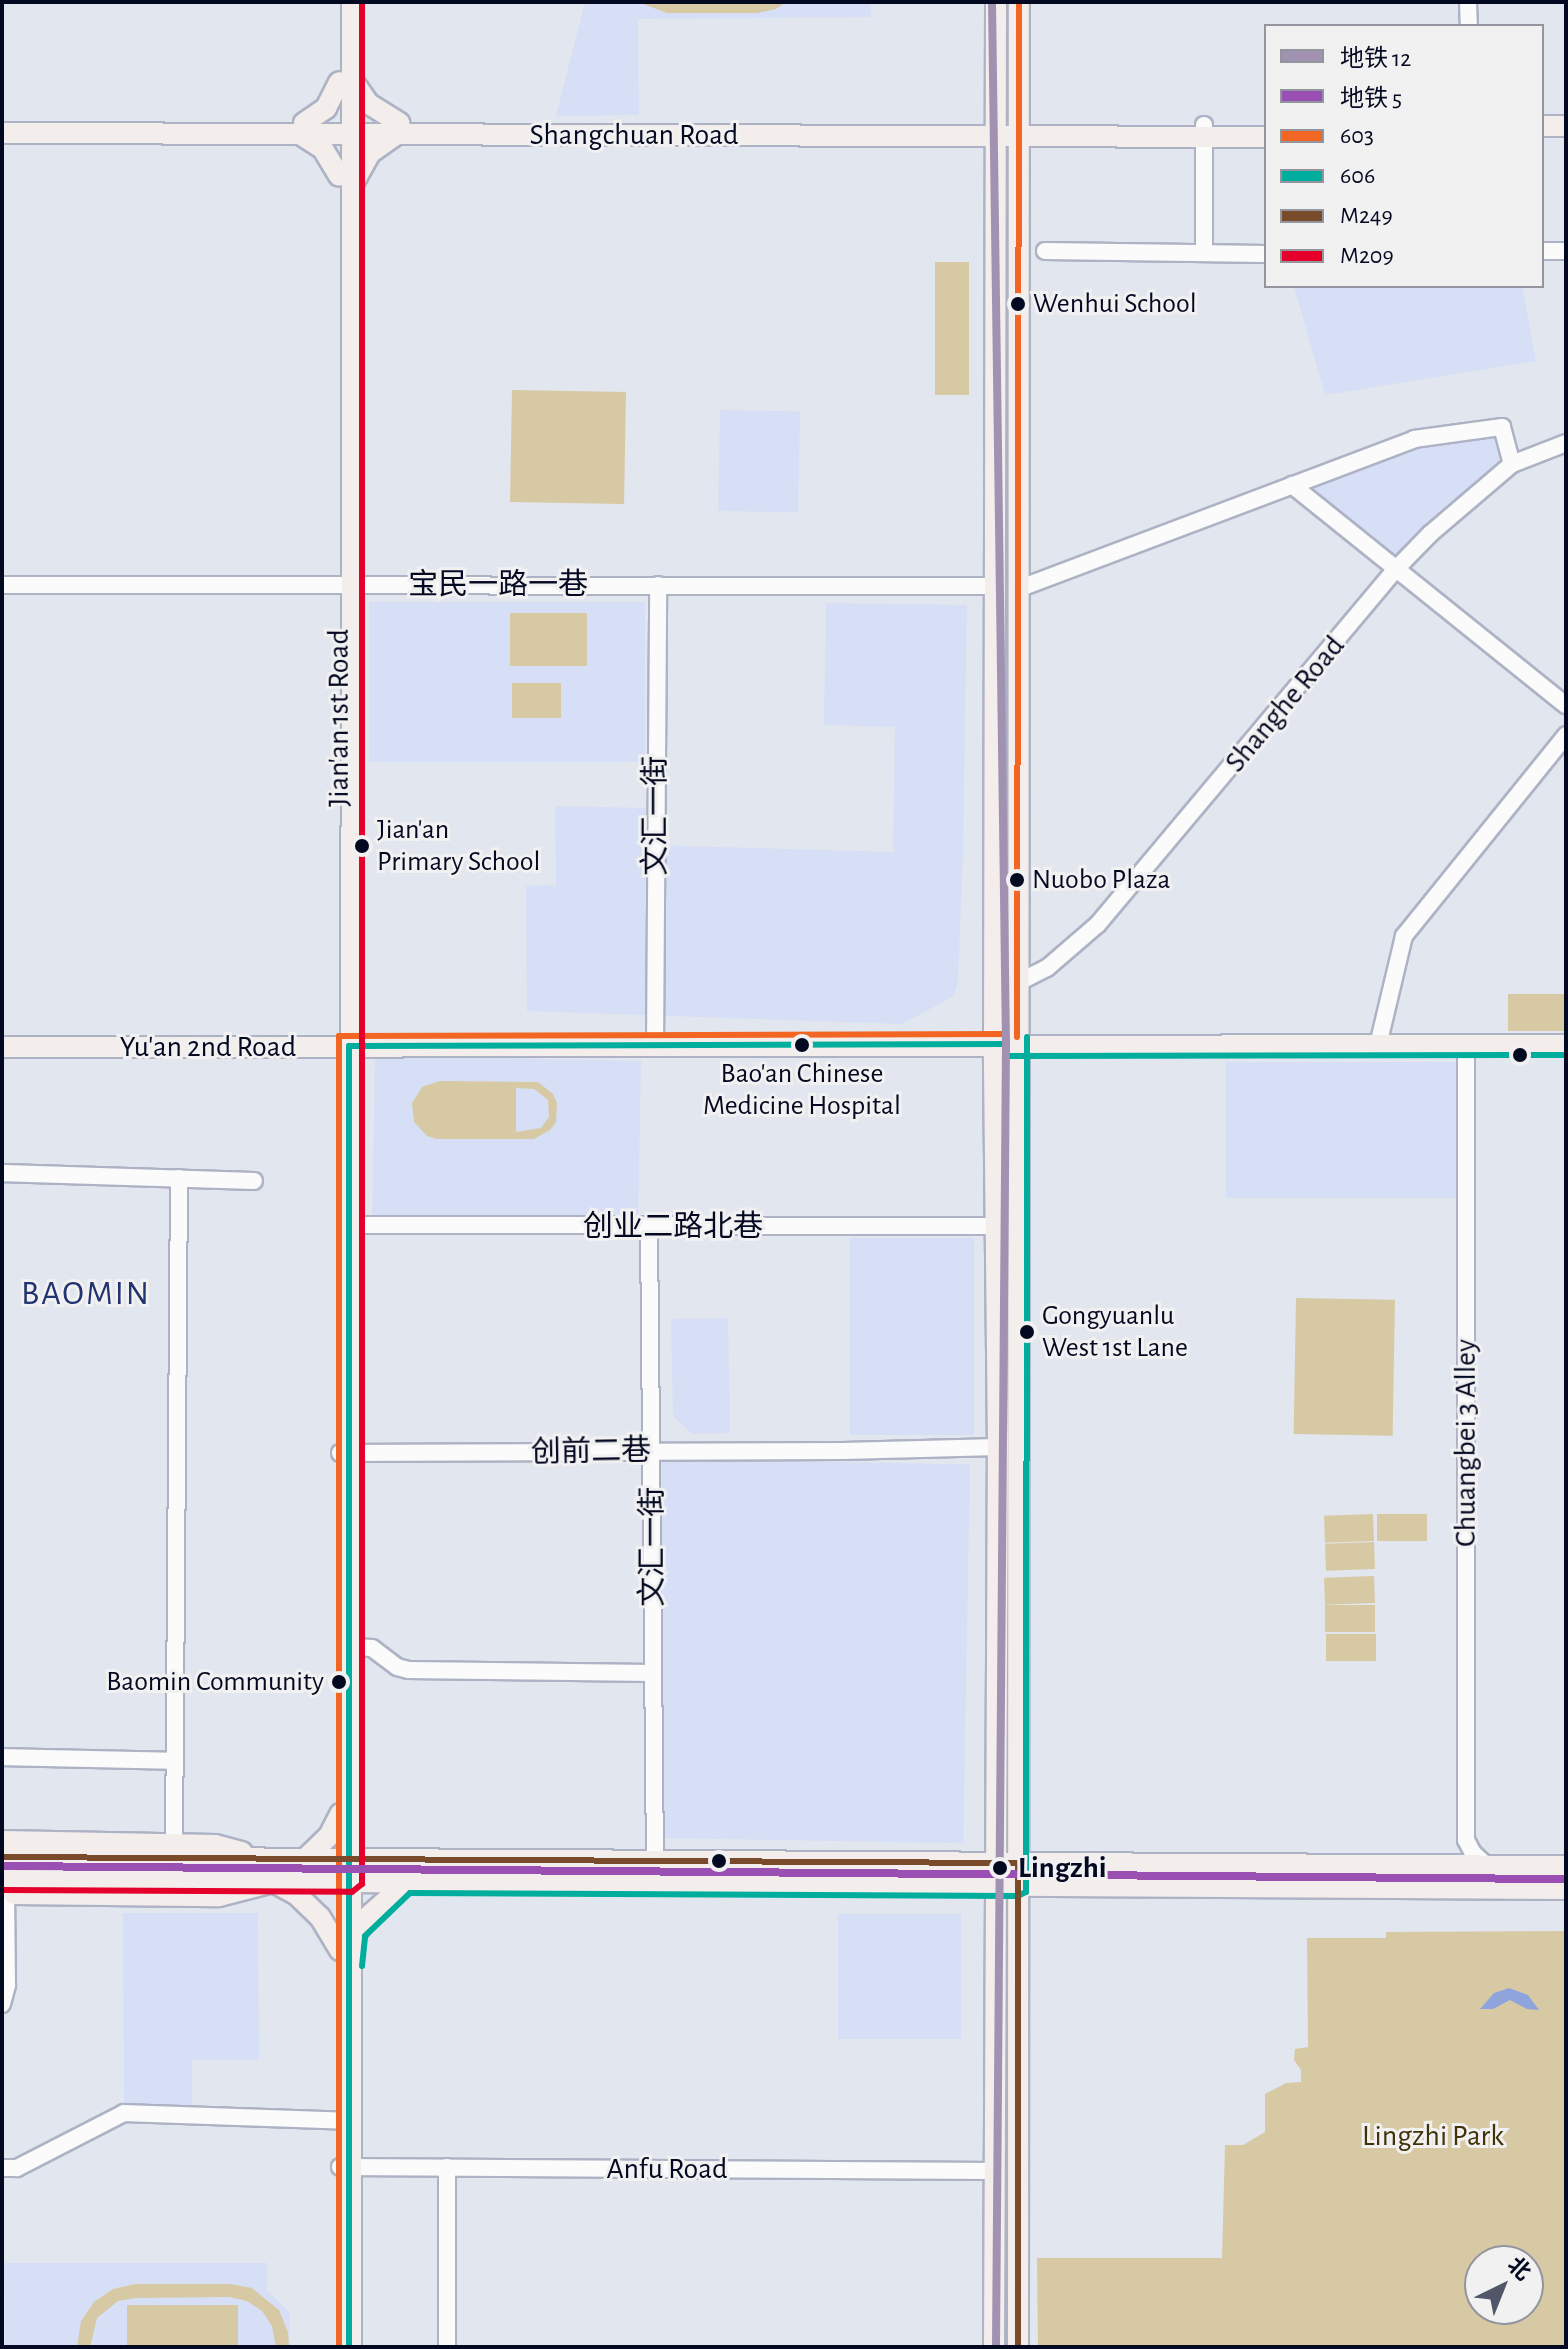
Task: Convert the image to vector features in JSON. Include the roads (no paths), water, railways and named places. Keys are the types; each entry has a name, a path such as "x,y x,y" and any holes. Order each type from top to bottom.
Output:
{"main road":[{"name":"Jian'an 1st Road","path":"340,2 346,81 346,2167 351,2347"},
{"name":"Jian'an 1st Road","path":"346,81 352,2"},
{"path":"994,2347 998,1447 994,1042 996,2"},
{"path":"1018,2347 1019,2"},
{"path":"346,81 398,129 370,153 346,181 323,149 302,128 326,108 346,81"},
{"name":"Shangchuan Road","path":"2,122 346,129 1204,131 1264,137"},
{"name":"Shangchuan Road","path":"1204,131 1264,125"},
{"path":"1544,126 1566,126"},
{"name":"Shangchuan Road","path":"2,133 302,128"},
{"path":"1544,137 1566,137"},
{"name":"Yu'an 2nd Road","path":"2,1037 345,1042 994,1042 1017,1038 1378,1039 1566,1034"},
{"name":"Yu'an 2nd Road","path":"1378,1039 1466,1045 1566,1045"},
{"name":"Jian'an 1st Road","path":"345,1042 351,1225 346,1454 353,1647 346,1818"},
{"name":"Yu'an 2nd Road","path":"2,1047 345,1042"},
{"path":"995,1204 1005,1194 1012,1195 1017,1204"},
{"path":"304,1860 346,1818 370,1850 395,1861"},
{"path":"2,1841 215,1845 273,1860"},
{"path":"2,1857 207,1870 273,1882 1566,1889"},
{"path":"3,1889 207,1870 273,1860 1566,1866"},
{"path":"3,1889 219,1896 273,1882 297,1895 346,1946 372,1912 406,1883"},
{"path":"995,2063 1005,2055 1012,2057 1017,2065"},
{"name":"Jian'an 1st Road","path":"339,2347 346,2167"}],"street":[{"path":"1468,2 1469,24"},
{"path":"1204,131 1204,251"},
{"path":"1045,251 1264,254"},
{"path":"1544,251 1566,251"},
{"path":"1018,589 1414,439 1502,427 1512,464"},
{"name":"Shanghe Road","path":"1017,983 1047,968 1098,924 1396,569 1472,496 1512,464 1566,443"},
{"path":"1292,485 1566,705"},
{"name":"宝民一路一巷","path":"2,585 995,586"},
{"name":"文汇一街","path":"655,1042 658,585"},
{"path":"1378,1039 1404,936 1566,735"},
{"name":"Chuangbei 3 Alley","path":"1466,1045 1466,1840"},
{"path":"2,1173 254,1181"},
{"path":"174,1844 179,1178"},
{"name":"创业二路北巷","path":"351,1225 649,1228 995,1226"},
{"name":"文汇一街","path":"649,1228 647,1320 653,1450 655,1862"},
{"name":"创前二巷","path":"346,1454 998,1447"},
{"path":"353,1647 372,1648 397,1667 408,1670 653,1673"},
{"path":"2,1757 174,1761"},
{"path":"1442,1865 1466,1840 1473,1853 1487,1866"},
{"path":"2,2004 7,1985 3,1889"},
{"path":"2,2168 17,2168 124,2113 346,2120"},
{"name":"Anfu Road","path":"346,2167 995,2171"},
{"path":"447,2167 447,2347"}],"water":[{"path":"1509,1988 1528,1995 1539,2010 1527,2009 1510,2000 1493,2009 1480,2009 1494,1993"}],"metro line":[{"name":"12","path":"992,2 1006,1043 996,2347"},
{"name":"5","path":"2,1866 1566,1879"}],"place":[{"name":"Wenhui School","path":"1018,304"},
{"name":"Jian'an Primary School","path":"362,846"},
{"name":"Nuobo Plaza","path":"1017,880"},
{"name":"Bao'an Chinese Medicine Hospital","path":"802,1045"},
{"name":"Gongyuanlu West 1st Lane","path":"1027,1332"},
{"name":"Baomin Community","path":"339,1682"},
{"name":"Lingzhi","path":"1000,1868"}],"district":[{"name":"BAOMIN","path":"86,1295"}],"park label":[{"name":"Lingzhi Park","path":"1433,2136"}]}
